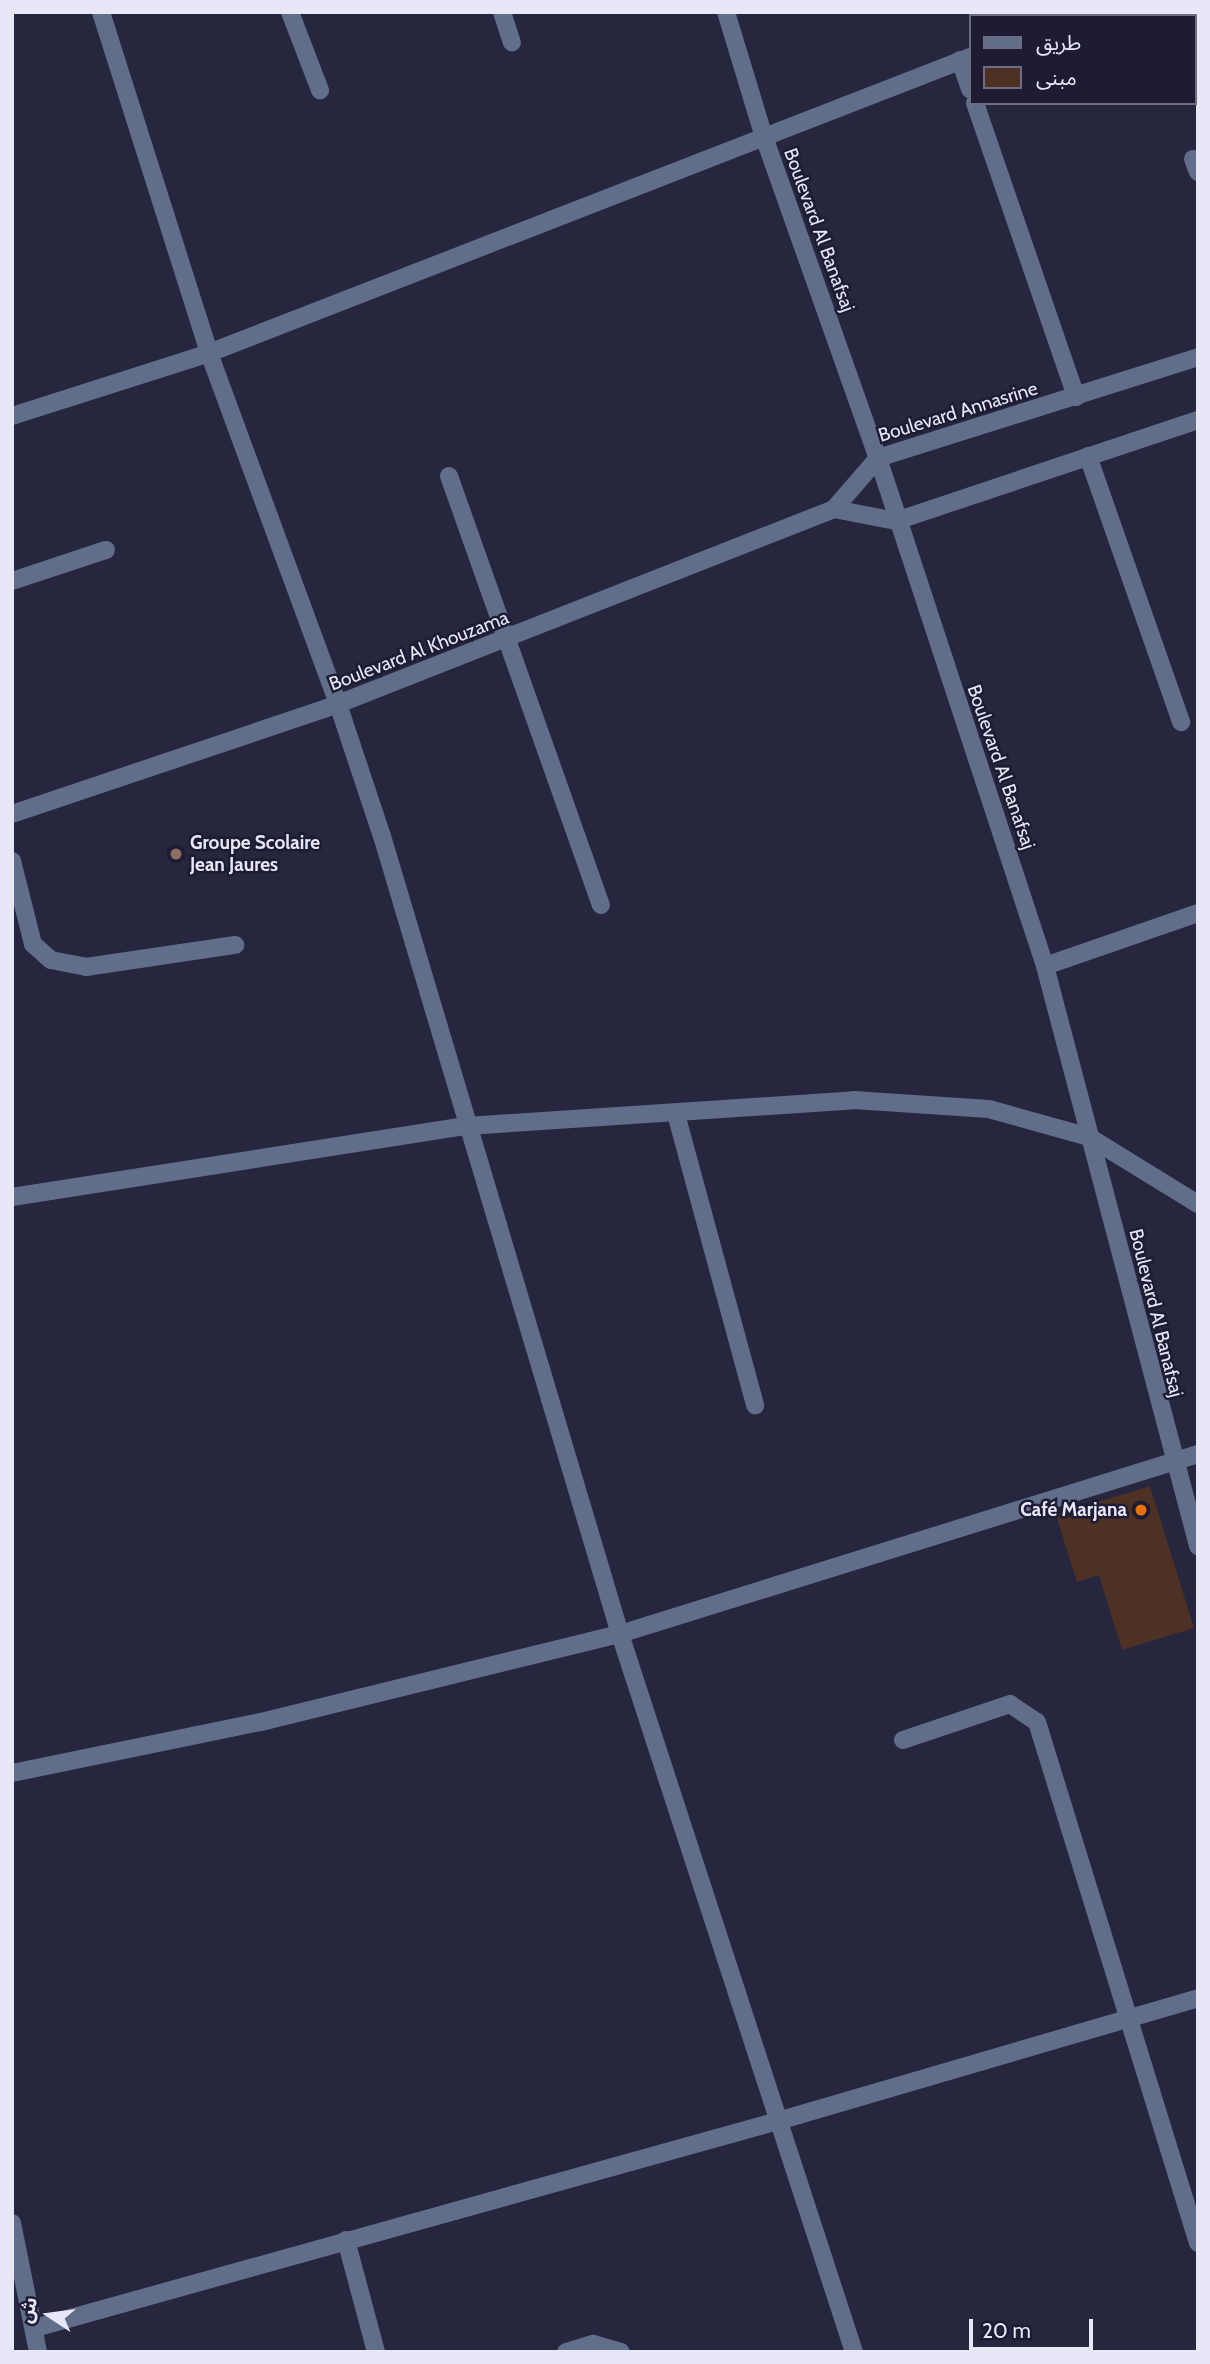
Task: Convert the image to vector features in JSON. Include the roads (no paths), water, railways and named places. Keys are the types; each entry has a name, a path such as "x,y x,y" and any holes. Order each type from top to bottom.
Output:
{"street":[{"path":"101,12 209,353 338,704 620,1634 854,2352"},
{"path":"290,12 320,90"},
{"path":"502,12 512,42"},
{"name":"Boulevard Al Banafsaj","path":"726,12 763,134 878,458 896,521 1045,966 1173,1462 1198,1546"},
{"path":"12,416 209,353 763,134 965,58 968,77"},
{"path":"976,105 1076,397"},
{"name":"Boulevard Annasrine","path":"834,509 878,458 1198,357"},
{"path":"834,509 896,521 1198,421"},
{"path":"1088,456 1181,722"},
{"path":"449,476 510,639 601,905"},
{"name":"Boulevard Al Khouzama","path":"12,814 338,704 510,639 834,509"},
{"path":"12,581 106,550"},
{"path":"12,861 33,944 51,960 86,967 235,945"},
{"path":"1045,966 1198,914"},
{"path":"12,1197 467,1126 854,1100 989,1109 1089,1137 1198,1204"},
{"path":"676,1114 755,1405"},
{"path":"12,1773 261,1721 620,1634 1198,1454"},
{"path":"903,1740 1010,1704 1037,1721 1198,2243"},
{"path":"35,2328 778,2121 1198,1998"},
{"path":"12,2223 38,2352"},
{"path":"346,2240 376,2352"},
{"path":"566,2352 593,2344 621,2352"}],"place":[{"name":"Groupe Scolaire Jean Jaures","path":"176,854"},
{"name":"Café Marjana","path":"1141,1510"}]}
